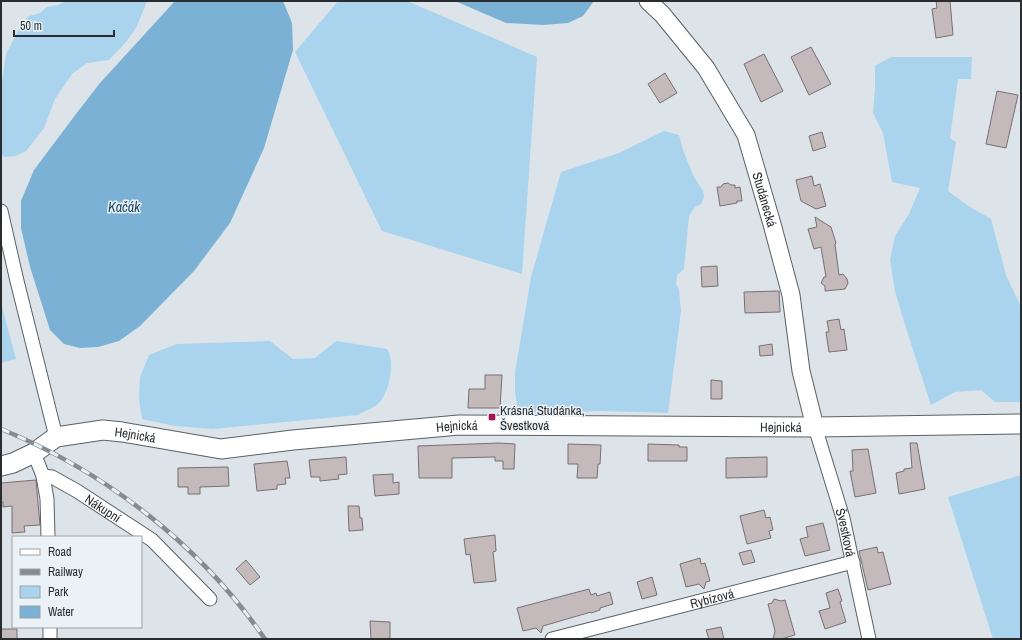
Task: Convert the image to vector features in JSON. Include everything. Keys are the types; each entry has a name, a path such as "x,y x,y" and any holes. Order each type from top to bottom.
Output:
{"main road":[{"name":"Hejnická","path":"1,466 13,463 34,453 56,437 104,430 221,449 293,440 459,425 815,427 1021,424"}],"street":[{"name":"Studánecká","path":"648,1 662,14 706,68 746,135 791,295 801,371 815,427"},
{"path":"1,211 56,437"},
{"name":"Švestková","path":"815,427 843,518 869,639"},
{"path":"34,453 43,476 47,499 48,536"},
{"name":"Nákupní","path":"43,476 52,477 77,491 152,540 210,599"},
{"name":"Rybízová","path":"552,639 571,637 853,562"},
{"path":"50,628 50,639"}],"green space":[{"path":"66,1 147,1 137,26 127,41 109,60 87,63 72,74 55,99 44,128 26,151 16,156 4,157 1,153 1,88 6,54 23,22 29,16 40,13 47,7 58,5"},
{"path":"338,1 407,1 537,57 522,274 382,231 295,52"},
{"path":"891,57 972,57 971,79 958,79 950,138 956,142 948,191 970,207 991,219 1006,275 1021,307 1021,402 995,402 981,390 955,392 931,405 895,291 890,260 895,236 909,214 920,188 892,182 883,133 873,113 875,66"},
{"path":"664,131 679,135 693,175 703,191 704,197 701,204 695,207 689,216 684,269 677,275 676,284 679,290 681,311 668,413 602,411 522,413 517,406 515,372 531,277 561,172 619,153"},
{"path":"1,303 16,359 1,363"},
{"path":"270,341 293,359 315,358 336,341 387,349 390,354 391,369 385,393 378,404 358,415 213,429 175,426 142,419 139,399 140,377 149,355 177,344"},
{"path":"1021,475 1021,639 993,639 948,497"}],"water":[{"name":"Kačák","path":"175,1 283,1 292,23 293,50 264,148 230,223 194,271 140,326 119,341 98,347 80,348 64,344 50,330 30,267 21,228 21,201 34,170 79,110 100,83"},
{"path":"455,1 594,1 583,16 568,23 543,25 506,23"}],"building":[{"path":"936,1 950,1 953,35 936,38 932,9 937,8"},
{"path":"811,47 831,84 809,95 791,57"},
{"path":"764,54 783,91 761,102 744,64"},
{"path":"665,73 677,93 660,103 648,84"},
{"path":"997,91 1018,95 1006,148 986,144"},
{"path":"822,132 826,147 813,151 809,136"},
{"path":"812,176 814,186 820,184 826,206 816,209 801,201 796,180"},
{"path":"728,183 735,185 735,188 740,187 742,201 720,206 717,187 721,187 723,184"},
{"path":"815,217 831,227 836,243 839,275 843,274 848,283 845,289 825,291 825,286 821,283 824,277 826,277 821,247 814,249 808,229 817,227"},
{"path":"717,266 718,286 702,287 701,267"},
{"path":"779,291 780,312 745,313 744,292"},
{"path":"839,319 841,330 844,329 847,350 829,352 826,332 829,332 827,321"},
{"path":"772,344 773,355 760,356 759,346"},
{"path":"485,375 502,375 500,408 468,408 469,389 485,389"},
{"path":"711,380 722,381 722,399 711,399"},
{"path":"499,443 515,444 514,469 503,469 503,461 495,461 495,457 452,458 452,478 419,478 418,446"},
{"path":"910,443 917,443 925,489 899,494 896,473 904,471 904,469 912,468"},
{"path":"568,444 601,445 600,464 598,464 597,478 577,478 578,464 568,464"},
{"path":"648,444 679,445 679,447 687,447 687,461 648,461"},
{"path":"868,449 876,493 855,497 850,471 853,471 852,450"},
{"path":"346,457 347,474 338,475 339,479 320,481 320,477 311,477 309,460"},
{"path":"767,457 767,477 726,478 726,458"},
{"path":"287,461 290,478 285,478 286,484 277,485 277,489 257,491 254,464"},
{"path":"228,467 229,486 200,487 200,494 188,494 188,487 178,487 178,468"},
{"path":"393,474 393,483 399,482 399,494 375,496 373,475"},
{"path":"36,480 40,525 24,526 25,532 12,533 12,506 3,507 3,502 1,503 1,483"},
{"path":"348,506 359,506 363,530 349,531"},
{"path":"764,510 766,518 770,517 773,530 769,531 771,538 747,544 740,516"},
{"path":"823,523 830,550 805,556 800,539 808,537 806,527"},
{"path":"495,535 496,551 493,552 496,581 474,583 470,554 466,555 464,539"},
{"path":"877,547 878,553 883,552 891,584 868,590 859,551"},
{"path":"751,550 755,562 743,565 739,553"},
{"path":"700,558 701,564 705,563 710,581 706,582 704,589 699,584 686,587 680,564"},
{"path":"246,560 260,577 250,585 236,569"},
{"path":"652,577 657,595 642,599 637,582"},
{"path":"589,589 591,595 596,593 597,596 610,592 613,604 600,608 600,610 591,613 543,626 541,633 536,628 523,631 517,608"},
{"path":"838,589 846,622 825,629 819,611 830,608 826,593"},
{"path":"774,599 781,601 785,600 795,635 781,639 773,639 775,631 768,604 772,603"},
{"path":"370,621 390,622 390,639 371,639"},
{"path":"721,627 724,639 709,639 706,630"},
{"path":"1,629 17,629 17,639 1,639"}],"railway":[{"path":"1,429 40,447 77,467 114,490 148,515 181,543 211,573 239,605 265,639"}],"place":[{"name":"Krásná Studánka, Švestková","path":"492,417"}]}
